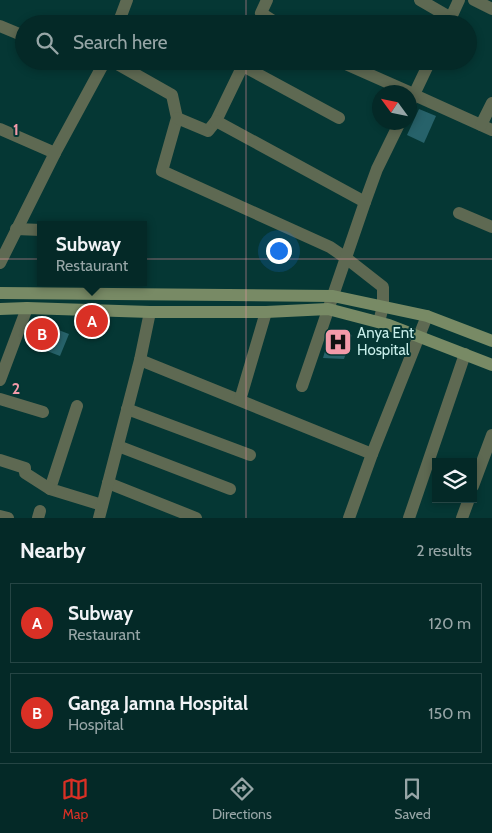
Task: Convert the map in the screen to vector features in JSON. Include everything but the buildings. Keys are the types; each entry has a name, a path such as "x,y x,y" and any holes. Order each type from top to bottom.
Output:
{"main road":[{"path":"0,293 333,296 426,316 492,341"},
{"path":"0,309 27,308 150,312 266,312 328,309 379,322 418,335 492,365"}],"street":[{"path":"121,15 126,0"},
{"path":"262,15 267,0"},
{"path":"420,0 441,15"},
{"path":"453,15 460,0"},
{"path":"474,0 492,9"},
{"path":"0,26 15,32"},
{"path":"0,263 55,153 100,70"},
{"path":"128,70 172,95 177,118 162,171 330,248 346,258 383,287 383,306 379,322"},
{"path":"177,118 208,131 216,121 241,70"},
{"path":"255,70 339,118"},
{"path":"357,70 388,85"},
{"path":"416,85 425,70"},
{"path":"417,99 486,127 492,104"},
{"path":"216,121 365,202"},
{"path":"0,129 55,153"},
{"path":"302,386 377,169 396,130"},
{"path":"459,213 492,227"},
{"path":"16,229 37,230"},
{"path":"0,380 27,308"},
{"path":"99,518 128,409 150,312"},
{"path":"240,400 266,312"},
{"path":"349,518 426,316"},
{"path":"409,518 465,354"},
{"path":"140,360 372,454"},
{"path":"0,399 42,412"},
{"path":"50,489 76,406"},
{"path":"128,409 250,456"},
{"path":"477,481 486,470 492,435"},
{"path":"118,446 230,489"},
{"path":"0,460 25,468 25,473 50,489 102,505"},
{"path":"108,483 196,518"},
{"path":"462,518 468,503"},
{"path":"0,516 8,518"}],"place":[{"name":"Subway","path":"92,321"},
{"name":"Ganga Jamna Hospital","path":"42,334"},
{"name":"Anya Ent Hospital","path":"338,342"}]}
